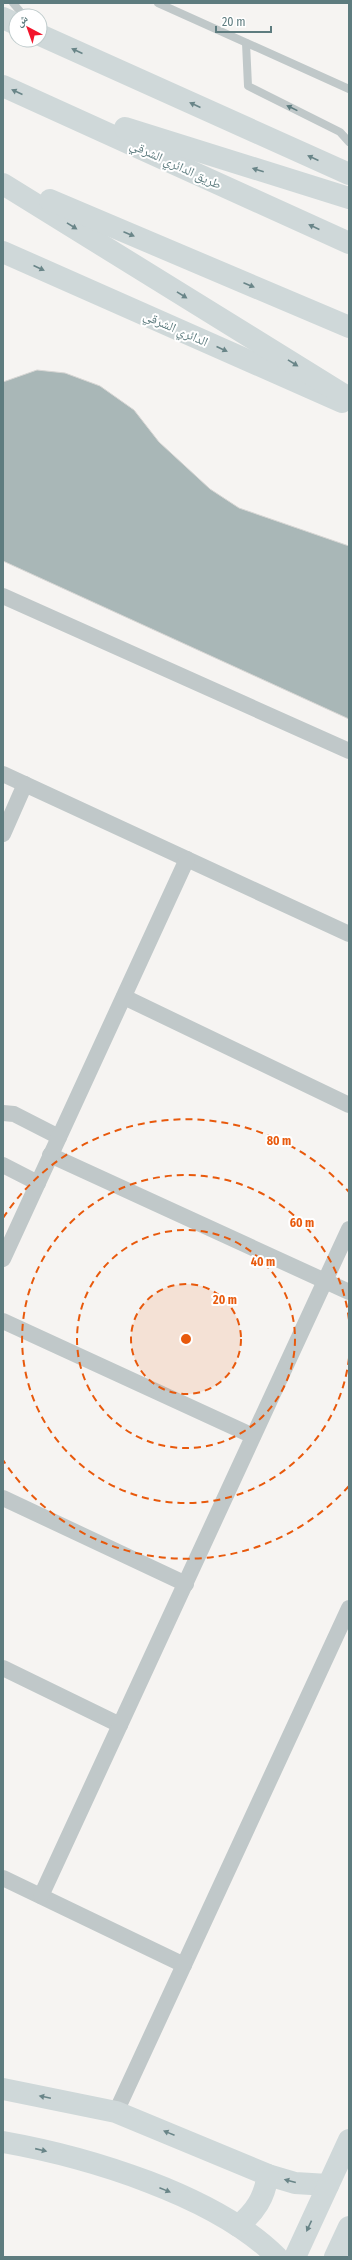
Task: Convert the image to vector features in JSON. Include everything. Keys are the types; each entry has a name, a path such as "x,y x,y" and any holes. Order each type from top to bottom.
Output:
{"main road":[{"path":"48,39 349,174"},
{"name":"طريق الدائري الشرقي","path":"3,86 349,243"},
{"path":"38,102 349,198"},
{"path":"3,180 349,327"},
{"path":"3,184 349,398"},
{"name":"الدائري الشرقي","path":"3,252 349,405"},
{"path":"3,2089 116,2112 268,2175 295,2183 328,2185"},
{"path":"3,2142 76,2158 142,2180 204,2205 265,2245 276,2257"},
{"path":"295,2257 328,2185 346,2151"},
{"path":"238,2226 252,2215 263,2198 268,2175"},
{"path":"335,2257 349,2227"}],"street":[{"path":"3,596 349,751"},
{"path":"3,774 349,934"},
{"path":"3,834 25,784"},
{"path":"3,1259 187,859"},
{"path":"124,997 349,1106"},
{"path":"3,1113 14,1114 59,1137"},
{"path":"50,1155 349,1292"},
{"path":"3,1165 38,1183"},
{"path":"41,1896 349,1229"},
{"path":"3,1321 253,1436"},
{"path":"3,1498 186,1584"},
{"path":"116,2112 349,1608"},
{"path":"3,1668 120,1725"},
{"path":"3,1878 184,1965"}],"lane":[{"path":"158,3 349,89"},
{"path":"246,43 248,86 340,132 349,142"}],"building":[{"path":"37,370 65,373 100,386 134,410 159,442 210,489 239,508 349,546 349,719 3,561 3,382"}]}
